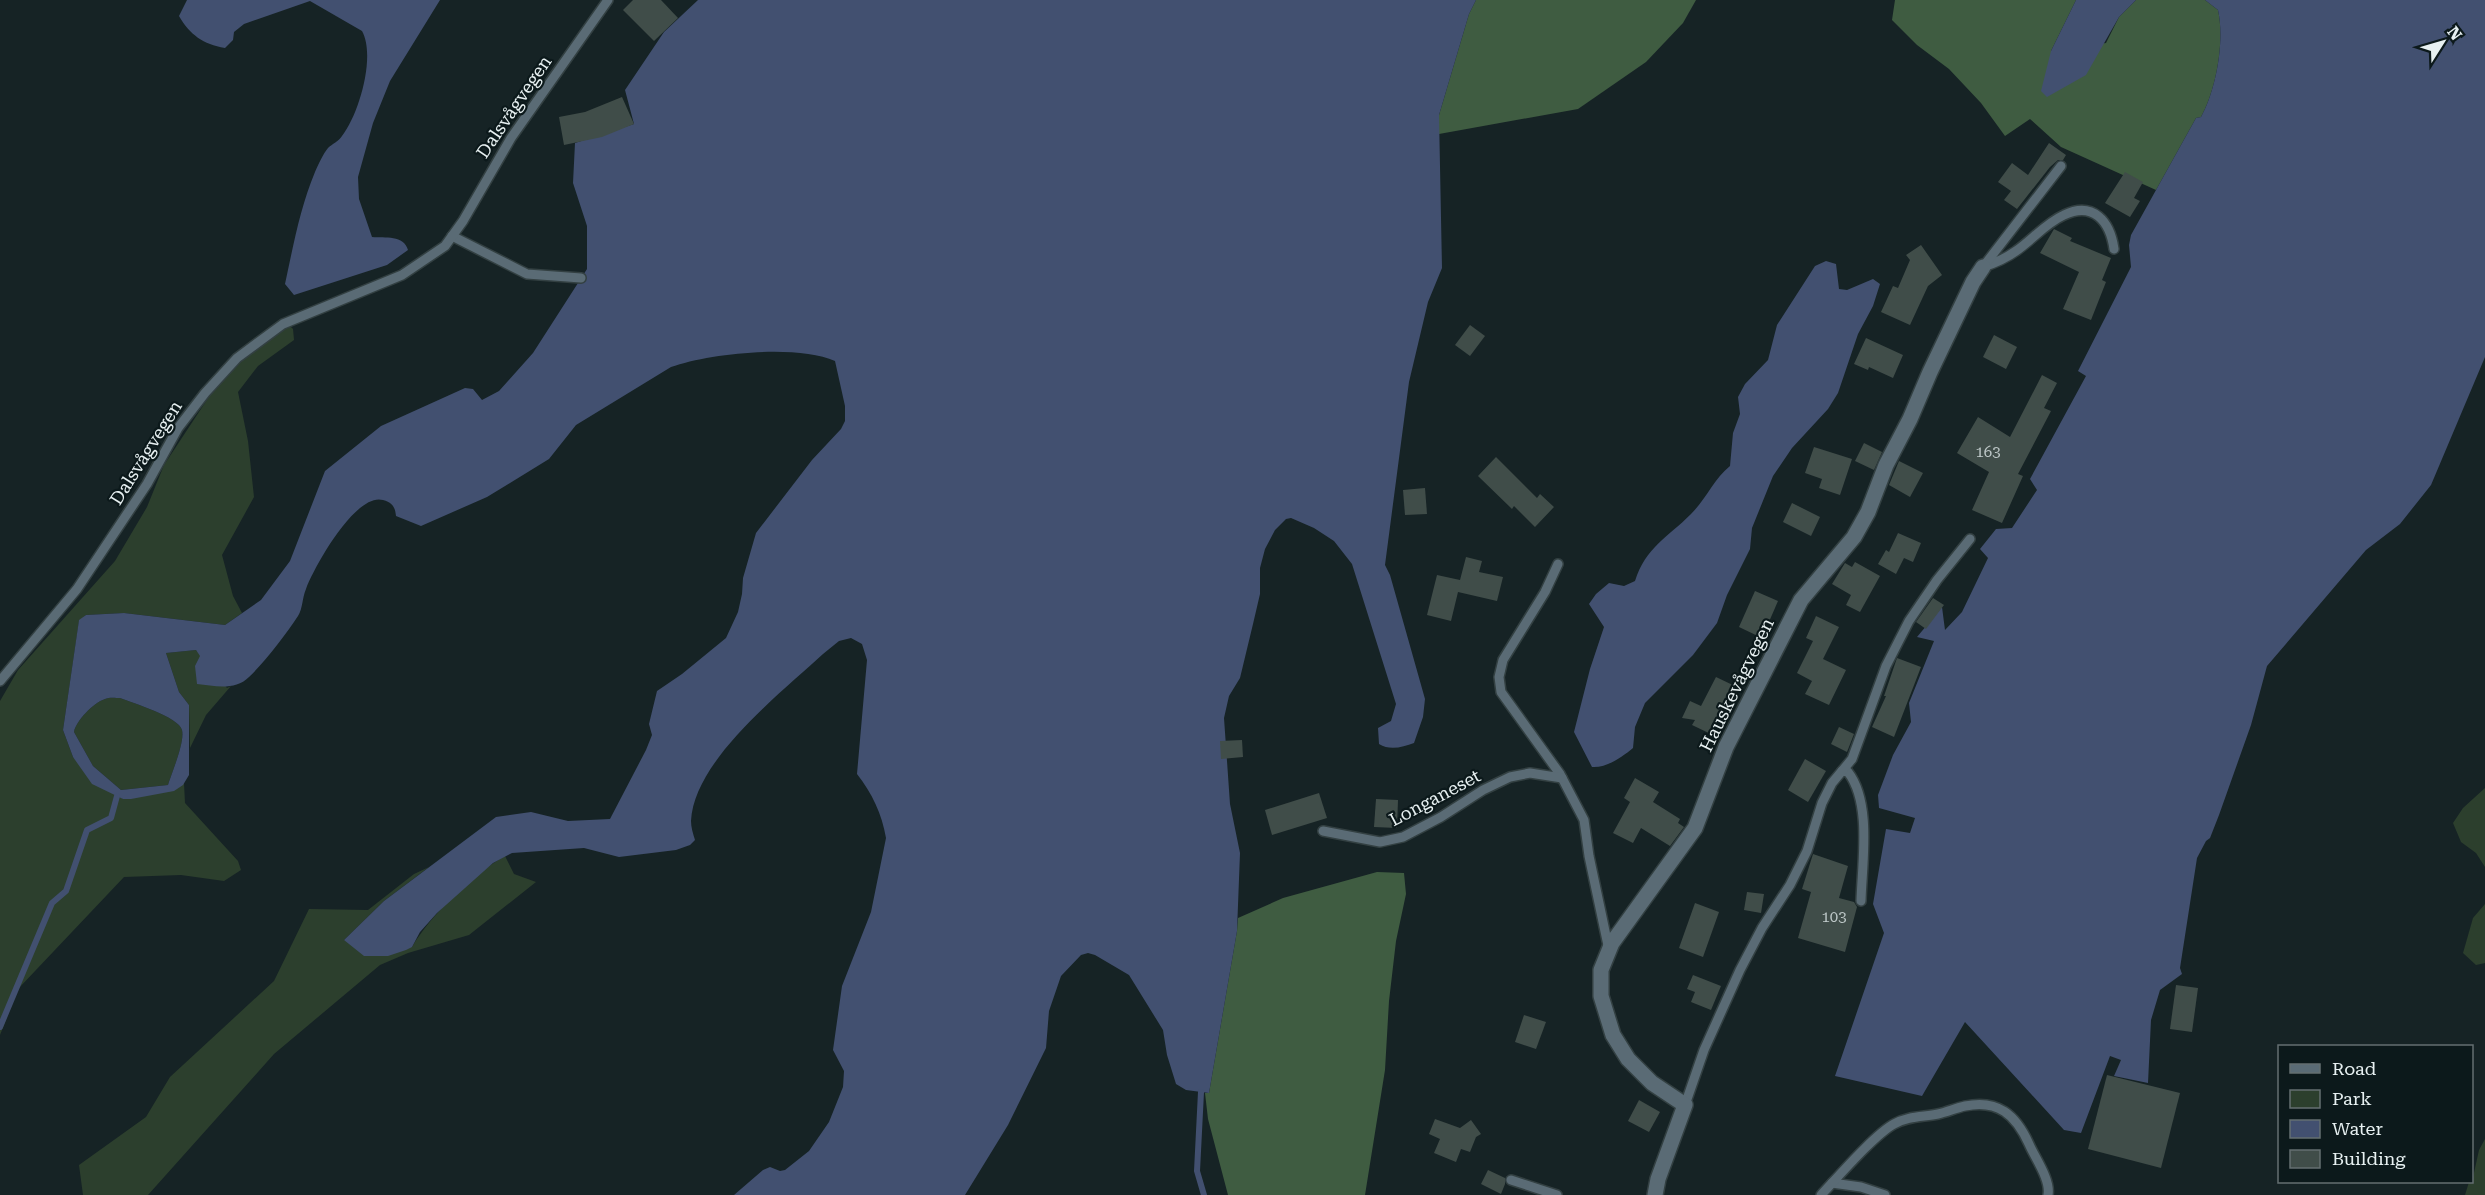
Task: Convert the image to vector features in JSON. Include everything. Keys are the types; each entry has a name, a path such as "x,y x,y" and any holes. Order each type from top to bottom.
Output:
{"street":[{"name":"Hauskevågvegen","path":"1684,1105 1652,1083 1628,1059 1613,1035 1601,996 1601,970 1609,950 1641,901 1673,861 1695,828 1726,747 1801,600 1854,537 1868,512 1886,465 1910,419 1968,292 1983,267"},
{"path":"1655,1195 1658,1179 1684,1105"}],"lane":[{"name":"Dalsvågvegen","path":"0,681 77,589 147,484 178,428 205,393 237,358 283,324 402,275 445,246 511,138 608,0"},
{"name":"Hauskevågvegen","path":"1983,267 2061,166"},
{"path":"1983,267 2000,262 2063,215 2078,210 2095,213 2105,222 2112,237 2114,249"},
{"path":"452,236 527,274 580,278"},
{"path":"1684,1105 1700,1060 1740,970 1762,928 1790,885 1807,851 1822,803 1832,783 1852,759 1882,675 1909,621 1937,580 1970,539"},
{"path":"1558,564 1545,592 1503,660 1499,677 1501,692 1562,778 1584,820 1594,885 1609,950"},
{"path":"1842,771 1848,772 1862,798 1861,901"},
{"name":"Longaneset","path":"1323,831 1380,842 1403,837 1441,817 1483,790 1510,777 1530,773 1562,778"},
{"path":"1821,1195 1893,1124 1923,1114 1938,1114 1967,1106 1988,1104 2012,1115 2024,1132 2043,1173 2049,1190 2048,1195"},
{"path":"1511,1180 1557,1195"},
{"path":"1833,1183 1885,1195"}],"green space":[{"path":"1476,0 1696,0 1683,23 1646,62 1578,109 1439,134 1439,115 1469,14"},
{"path":"1895,0 2076,0 2051,51 2106,43 2119,17 2136,0 2205,0 2218,10 2220,22 2220,50 2215,79 2201,117 2196,118 2156,190 2061,147 2030,119 2005,136 1981,103 1949,69 1917,45 1892,20"},
{"path":"289,325 293,329 294,340 258,366 238,392 248,441 254,497 222,555 233,596 242,613 225,625 124,613 86,615 79,621 63,730 73,757 123,799 184,783 185,803 238,861 241,870 224,881 181,875 124,877 18,989 0,1035 0,701 18,670 115,561 147,507 164,465 220,380 243,352"},
{"path":"196,650 227,688 231,686 206,715 190,748 189,705 179,692 166,653"},
{"path":"107,698 120,698 164,715 179,725 182,730 180,749 168,785 121,790 93,766 74,732 82,718 95,704"},
{"path":"2485,788 2485,867 2476,853 2461,842 2453,823 2463,808"},
{"path":"505,856 514,874 536,882 469,935 408,953 380,965 274,1054 148,1195 83,1195 79,1165 146,1117 170,1077 274,981 309,909 368,910 414,874 429,867 384,901 344,940 412,947 430,922 454,896 480,873"},
{"path":"1377,872 1404,873 1406,894 1396,941 1389,1001 1385,1070 1365,1195 1228,1195 1208,1119 1205,1093 1209,1093 1238,918 1283,898"},
{"path":"2485,904 2485,963 2476,965 2463,953 2473,918"},
{"path":"2485,1139 2485,1195 2465,1195 2469,1183 2473,1183 2479,1150"}],"water":[{"path":"187,0 440,0 390,81 373,123 358,177 359,199 372,237 398,240 406,245 408,250 387,265 294,295 285,284 305,199 324,153 341,138 354,114 364,85 366,42 362,31 310,1 244,24 234,32 233,40 225,48 198,38 188,28 179,16"},
{"path":"698,0 1476,0 1469,14 1439,115 1442,268 1428,302 1409,382 1385,565 1390,575 1425,699 1423,717 1414,743 1392,748 1379,744 1378,728 1391,721 1396,704 1352,564 1334,541 1314,528 1291,518 1286,519 1275,530 1265,549 1260,568 1260,594 1240,678 1229,696 1224,718 1230,804 1240,853 1237,931 1209,1093 1186,1090 1176,1084 1167,1055 1163,1030 1129,975 1095,955 1088,953 1081,955 1061,976 1049,1011 1046,1048 1008,1125 965,1195 734,1195 763,1170 770,1167 780,1171 785,1170 809,1151 829,1122 843,1087 844,1071 833,1050 842,986 871,912 886,838 876,804 857,774 867,660 862,644 851,638 839,641 823,654 742,729 723,752 707,775 696,798 691,821 695,840 690,845 676,850 619,857 584,848 512,853 493,863 437,913 420,932 412,947 388,956 364,956 344,940 384,901 496,817 531,812 568,821 610,819 652,735 649,724 657,691 726,638 738,612 743,578 756,533 812,460 841,429 845,421 845,406 835,361 799,353 753,352 708,358 671,367 576,425 549,459 487,497 421,526 396,516 393,506 383,500 372,501 361,507 337,533 327,549 310,579 298,616 268,656 243,681 231,686 197,684 195,666 200,656 196,650 166,653 179,692 189,705 189,775 183,785 174,791 123,799 92,784 73,757 63,730 79,620 86,615 124,613 225,625 261,600 290,561 325,471 381,426 465,388 473,389 482,400 499,391 533,353 587,269 587,226 573,183 575,143 634,124 625,90 664,32","holes":["107,698 120,698 164,715 173,720 182,730 180,749 168,785 121,790 93,766 74,732 90,708"]},
{"path":"2076,0 2136,0 2119,17 2086,75 2047,97 2041,91 2051,51"},
{"path":"2205,0 2485,0 2485,357 2431,485 2400,524 2366,550 2267,666 2251,725 2219,815 2210,838 2197,858 2180,968 2182,974 2160,990 2151,1020 2148,1083 2114,1076 2121,1060 2110,1056 2081,1133 2064,1130 1965,1022 1922,1096 1835,1076 1884,933 1873,904 1886,829 1910,833 1915,818 1879,808 1878,795 1893,755 1911,722 1909,703 1934,641 1917,637 1942,607 1945,630 1962,612 1988,558 1980,549 1996,529 2012,528 2037,490 2030,479 2086,376 2078,371 2131,267 2129,245 2131,235 2196,118 2201,117 2211,93 2220,50 2220,22 2218,10"},
{"path":"1826,261 1836,264 1839,289 1847,290 1873,279 1880,284 1873,306 1858,334 1838,393 1828,409 1792,448 1773,476 1752,528 1750,549 1727,595 1717,623 1693,655 1645,703 1635,727 1633,748 1609,764 1592,767 1574,732 1590,669 1604,627 1589,604 1596,594 1609,583 1624,586 1635,581 1651,551 1691,514 1730,466 1733,433 1740,414 1738,397 1745,384 1768,360 1777,325 1815,266"}],"building":[{"path":"633,0 661,0 678,18 654,41 623,10"},
{"path":"622,97 634,124 602,137 564,145 559,117 585,112"},
{"path":"2049,143 2066,155 2063,160 2058,160 2050,167 2017,209 2004,200 2011,191 1998,182 2012,163 2028,175"},
{"path":"2125,172 2143,182 2134,198 2140,201 2130,217 2105,203"},
{"path":"2054,229 2072,238 2070,241 2111,258 2102,280 2106,282 2091,320 2063,309 2079,272 2040,253"},
{"path":"1921,245 1942,275 1928,286 1910,325 1881,312 1893,286 1898,288 1910,260 1906,255"},
{"path":"1470,325 1485,336 1470,356 1455,345"},
{"path":"1994,335 2017,347 2006,369 1983,357"},
{"path":"1866,338 1903,355 1893,378 1869,367 1868,370 1854,364"},
{"path":"2042,375 2057,383 2044,408 2051,411 2018,474 2023,476 2002,523 1972,510 1989,472 1957,453 1978,417 2010,437"},
{"path":"1864,443 1882,452 1874,470 1855,461"},
{"path":"1814,447 1852,459 1840,495 1819,488 1822,479 1805,473"},
{"path":"1496,457 1537,498 1540,494 1554,507 1535,527 1514,506 1512,509 1478,476"},
{"path":"1899,461 1923,473 1910,497 1889,485"},
{"path":"1425,488 1427,514 1405,515 1403,490"},
{"path":"1792,503 1820,517 1811,536 1783,522"},
{"path":"1898,533 1921,543 1913,562 1904,558 1896,574 1878,564 1886,550 1889,552"},
{"path":"1466,557 1482,561 1479,572 1503,577 1497,601 1458,592 1451,621 1427,615 1437,575 1460,580"},
{"path":"1855,562 1880,576 1860,612 1846,605 1851,595 1832,584 1845,563 1852,567"},
{"path":"1755,591 1778,601 1762,638 1739,627"},
{"path":"1933,598 1944,605 1926,629 1916,622"},
{"path":"1816,616 1839,627 1823,659 1846,670 1829,705 1805,694 1812,681 1797,673 1813,641 1806,638"},
{"path":"1897,658 1921,667 1894,737 1872,727 1886,696 1884,696"},
{"path":"1716,677 1739,688 1724,717 1729,719 1727,724 1721,724 1715,736 1692,725 1695,720 1682,718 1690,701 1701,706"},
{"path":"1839,727 1854,734 1847,752 1831,744"},
{"path":"1242,740 1243,757 1221,759 1220,741"},
{"path":"1805,759 1826,771 1808,802 1788,790"},
{"path":"1635,778 1659,792 1653,802 1680,819 1678,823 1684,827 1670,846 1641,828 1633,843 1613,833 1630,802 1624,798"},
{"path":"1319,793 1327,818 1272,835 1265,810"},
{"path":"1376,799 1398,800 1397,828 1374,827"},
{"path":"1813,854 1848,866 1839,898 1854,902 1857,907 1845,952 1798,938 1811,892 1802,889"},
{"path":"1747,892 1764,894 1761,913 1744,910"},
{"path":"1695,903 1719,912 1703,957 1679,948"},
{"path":"1693,975 1721,986 1711,1010 1691,1002 1695,992 1687,989"},
{"path":"2176,985 2198,988 2192,1032 2170,1029"},
{"path":"1524,1015 1546,1022 1536,1049 1515,1042"},
{"path":"2107,1075 2180,1093 2161,1168 2088,1149"},
{"path":"1639,1100 1660,1112 1649,1132 1628,1121"},
{"path":"1435,1119 1460,1128 1471,1120 1481,1134 1476,1137 1470,1152 1461,1149 1456,1162 1434,1153 1440,1139 1429,1134"},
{"path":"1488,1170 1505,1178 1501,1194 1481,1184"}],"waterway":[{"path":"0,1027 52,903 66,891 87,830 111,818 117,796"},
{"path":"1201,1092 1197,1171 1204,1195"}]}
